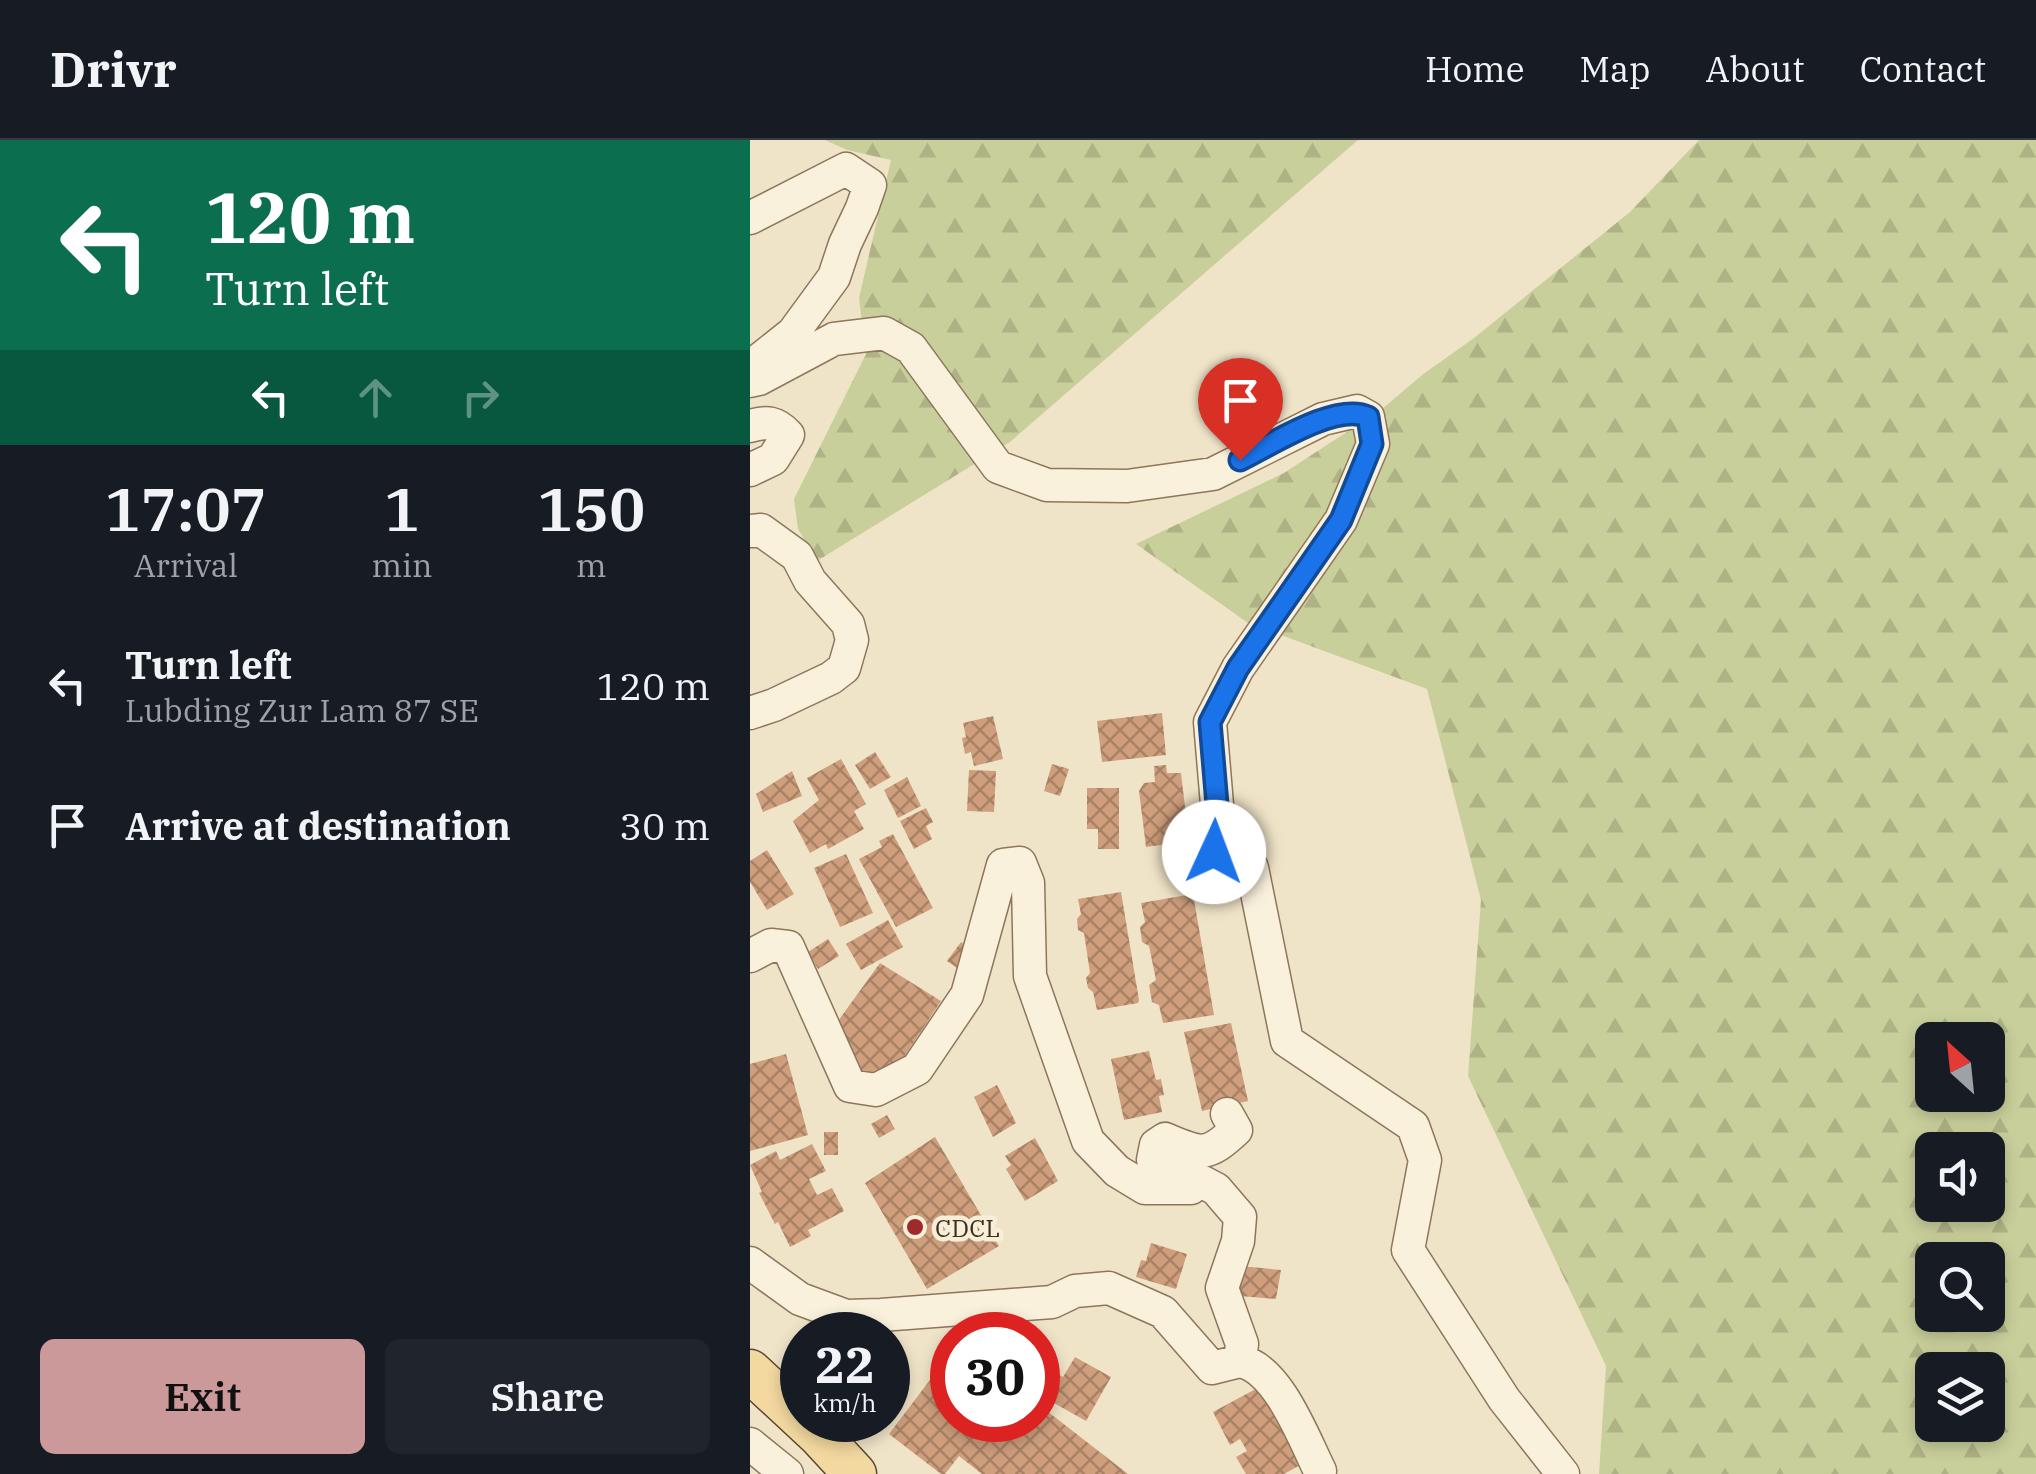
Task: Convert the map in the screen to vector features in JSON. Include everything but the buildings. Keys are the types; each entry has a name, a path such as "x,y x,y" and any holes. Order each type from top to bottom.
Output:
{"main road":[{"path":"750,1371 855,1474"}],"street":[{"path":"750,218 846,169 870,185 834,277 794,333 750,366"},
{"path":"750,381 834,339 884,334 911,348 998,467 1047,485 1127,486 1213,474 1322,419 1357,412 1368,417 1372,444 1341,520 1238,668 1210,722 1220,840 1214,852 1252,868 1287,1041 1413,1126 1425,1160 1408,1250 1504,1399 1562,1474"},
{"path":"750,426 763,422 780,426 788,435 773,459 750,470"},
{"path":"750,531 760,530 797,556 810,580 848,624 852,640 844,668 831,678 750,713"},
{"path":"750,956 771,945 788,947 850,1086 876,1090 916,1069 967,995 1003,865 1020,863 1028,884 1030,976 1088,1141 1117,1171 1144,1188 1191,1188 1193,1177"},
{"path":"1227,1114 1236,1130 1217,1147 1196,1152 1165,1139 1156,1145 1152,1160 1216,1189 1240,1217 1238,1241 1222,1288 1242,1344 1240,1361"},
{"path":"750,1263 800,1300 846,1316 1052,1302 1075,1291 1109,1288 1163,1312 1212,1368 1240,1361 1251,1363 1266,1376 1283,1399 1320,1471"},
{"path":"750,1444 786,1474"}],"green space":[{"path":"825,140 1358,140 1010,442 817,561 798,529 794,499 866,354 859,298 891,160 847,150"},
{"path":"1699,140 2036,140 2036,1474 1599,1474 1606,1366 1468,1076 1481,900 1427,689 1248,623 1136,544 1284,473 1382,409 1630,212"}],"place":[{"name":"CDCL","path":"915,1227"}],"route":[{"path":"1214,852 1220,840 1210,722 1238,668 1341,520 1372,444 1368,417 1357,412 1322,419 1240,460"}]}
